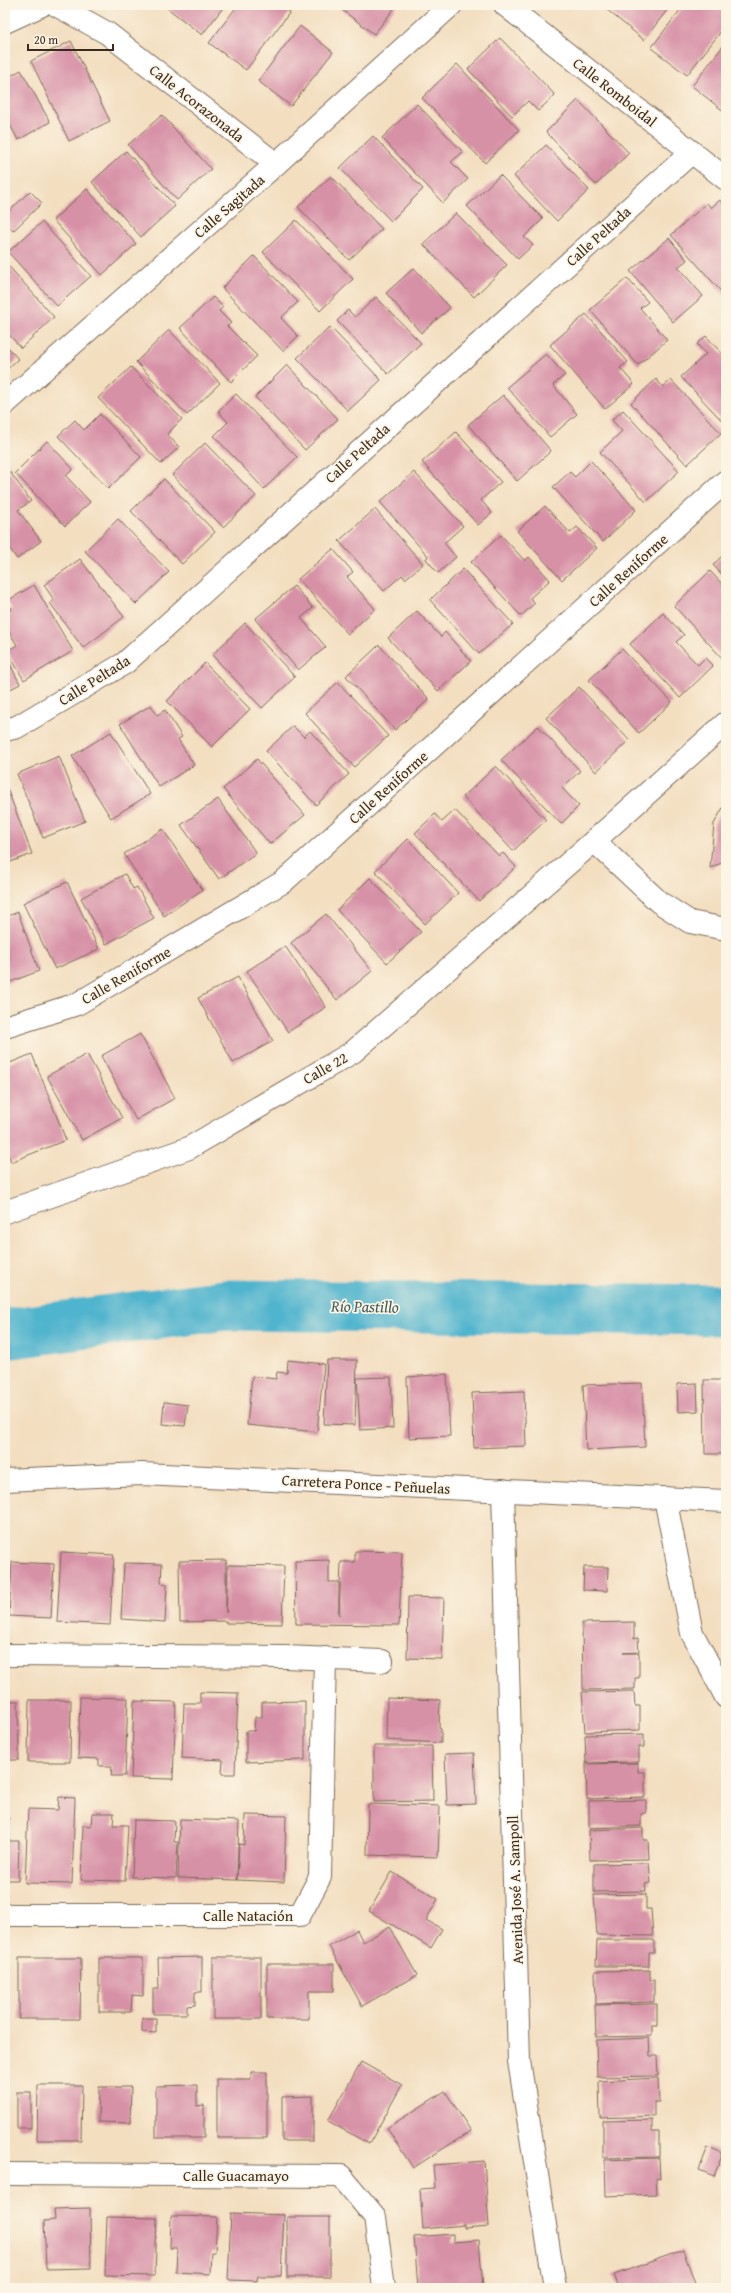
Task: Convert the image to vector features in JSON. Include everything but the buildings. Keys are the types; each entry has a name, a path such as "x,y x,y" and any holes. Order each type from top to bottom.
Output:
{"street":[{"path":"5,22 42,5"},
{"name":"Calle Acorazonada","path":"56,5 107,33 276,164"},
{"name":"Calle Sagitada","path":"5,404 276,164 451,5"},
{"name":"Calle Romboidal","path":"505,5 726,179"},
{"name":"Calle Peltada","path":"5,730 18,727 125,663 692,152"},
{"name":"Calle Reniforme","path":"5,1027 77,1004 283,882 726,481"},
{"path":"726,723 594,841 659,902 690,922 726,929"},
{"name":"Calle 22","path":"5,1212 189,1148 353,1052 594,841"},
{"name":"Carretera Ponce - Peñuelas","path":"5,1480 142,1474 726,1501"},
{"name":"Avenida José A. Sampoll","path":"503,1490 519,2061 555,2288"},
{"path":"665,1498 692,1632 726,1697"},
{"path":"5,1654 325,1658 382,1661"},
{"name":"Calle Natación","path":"5,1915 300,1915 320,1877 325,1658"},
{"name":"Calle Guacamayo","path":"5,2174 342,2176 375,2217 384,2288"}],"waterway":[{"name":"Río Pastillo","path":"5,1334 225,1305 726,1310"}]}
